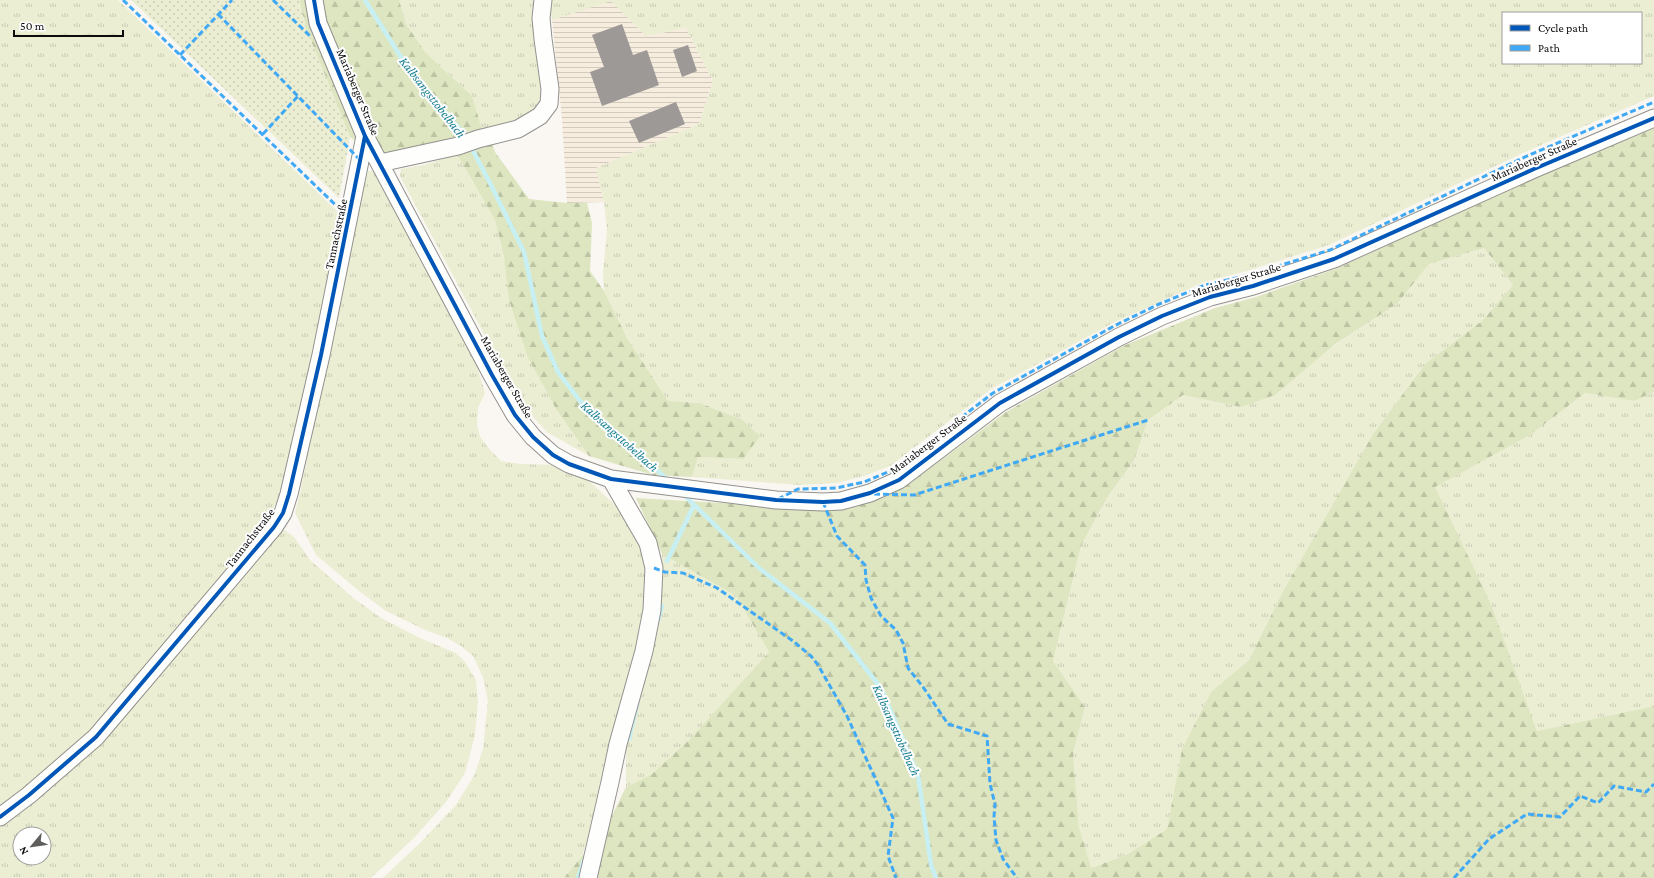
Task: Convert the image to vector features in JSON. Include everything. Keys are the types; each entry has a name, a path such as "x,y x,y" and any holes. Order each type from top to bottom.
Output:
{"street":[{"name":"Mariaberger Straße","path":"314,0 318,23 365,136 488,368 515,415 532,437 553,455 569,464 611,479 776,500 823,502 841,501 870,493 899,480 1000,403 1119,337 1162,316 1210,297 1253,286 1334,259 1534,169 1654,118"},
{"path":"380,163 458,146 478,139 518,129 540,116 549,104 550,89 541,18 543,0"},
{"name":"Tannachstraße","path":"0,817 96,737 274,528 283,513 289,494 321,355 365,136"},
{"path":"588,878 618,744 642,658 652,610 654,568 648,543 611,479"}],"shaded area":[{"path":"611,0 646,36 686,28 713,81 699,124 596,168 604,202 567,203 562,119 552,20"}],"green space":[{"path":"0,0 118,0 342,216 315,355 282,493 267,519 202,606 92,731 0,810"},
{"path":"131,0 299,0 307,31 350,137 339,198"},
{"path":"299,0 399,0 406,24 425,52 472,96 482,129 382,159 350,137 307,31"},
{"path":"399,0 537,0 534,39 542,86 541,100 536,109 516,124 482,129 472,96 425,52 406,24"},
{"path":"549,0 1654,0 1654,96 1525,152 1329,245 1247,271 1204,282 1113,323 991,389 890,466 864,476 836,483 800,485 692,477 698,457 743,459 741,419 701,403 668,401 627,338 604,291 603,272 607,230 604,202 596,168 699,124 713,81 686,28 646,36 611,1 552,20"},
{"path":"1654,128 1654,392 1634,401 1585,393 1530,435 1435,487 1491,604 1537,731 1654,706 1654,878 564,878 607,826 626,787 652,774 689,740 769,652 736,596 662,554 636,498 839,510 903,488 1006,412 1123,346 1215,308 1256,297 1338,268 1537,176","holes":["1484,248 1513,285 1482,321 1426,363 1373,434 1282,593 1249,660 1211,692 1182,749 1167,829 1128,854 1091,868 1079,827 1073,754 1085,707 1053,661 1081,546 1106,499 1134,461 1148,420 1183,395 1241,407 1275,395 1334,345 1397,304 1429,264"]},
{"path":"492,142 495,152 529,199 567,203 587,203 592,223 590,271 604,291 627,338 668,401 700,403 741,419 760,436 743,459 698,457 692,477 653,475 589,456 556,409 528,358 509,300 504,257 495,220 457,154"},
{"path":"457,154 495,220 528,358 556,409 589,456 547,432 522,405 400,176 401,169 424,165"},
{"path":"368,171 374,171 476,363 485,393 478,408 477,424 480,437 501,461 520,464 554,465 589,481 625,514 644,545 650,568 647,610 606,782 582,856 564,878 383,878 421,842 456,805 475,774 483,748 488,701 483,677 473,656 461,646 447,638 423,629 386,611 359,591 316,555 295,513 356,218"},
{"path":"1484,248 1513,285 1482,321 1426,363 1373,434 1282,593 1249,660 1211,692 1182,749 1167,829 1128,854 1090,868 1079,827 1073,754 1085,707 1053,661 1081,546 1106,499 1134,462 1148,420 1183,395 1241,407 1397,304 1429,264"},
{"path":"1654,392 1654,706 1537,731 1491,604 1434,487 1530,435 1585,393 1634,401"},
{"path":"283,529 294,537 310,560 352,597 381,618 420,638 456,653 465,662 476,680 478,702 475,735 465,773 446,802 414,838 371,878 0,878 0,824 33,799"},
{"path":"662,554 736,596 769,652 689,740 652,774 626,787 626,740 652,656 658,621"}],"building":[{"path":"622,24 633,55 647,50 659,85 602,106 590,72 604,67 592,35"},
{"path":"688,45 697,71 682,77 673,50"},
{"path":"676,102 685,124 639,143 629,121"}],"waterway":[{"name":"Kalbsangsttobelbach","path":"365,0 411,73 464,134 490,183 524,252 542,336 558,372 580,401 670,482"},
{"name":"Kalbsangsttobelbach","path":"683,494 759,568 830,623 881,688 918,775 931,865 936,878"},
{"path":"667,561 694,505"},
{"path":"658,621 662,606"},
{"path":"629,739 637,705"},
{"path":"578,878 584,860"}],"marked path":[{"path":"123,0 349,218"},
{"path":"180,55 232,0"},
{"path":"273,0 310,36"},
{"path":"218,14 361,161"},
{"path":"263,134 298,96"},
{"path":"778,499 798,489 836,488 864,482 893,470 993,393 1114,326 1157,305 1205,285 1249,275 1330,250 1527,156 1654,102"},
{"path":"874,494 914,495 1148,420"},
{"path":"823,502 837,536 865,565 866,580 871,598 881,616 896,630 903,643 908,668 948,724 987,736 990,784 995,804 994,817 996,840 1003,859 1017,878"},
{"path":"654,568 665,572 683,573 717,588 793,641 811,656 818,665 847,716 893,818 888,856 896,878"},
{"path":"1454,878 1489,839 1527,814 1560,817 1580,796 1598,803 1614,786 1646,792 1654,784"}],"cycle path":[{"path":"314,0 318,23 365,136 492,375 515,415 533,437 553,455 569,464 611,479 776,500 823,502 841,501 870,493 899,480 1000,403 1119,337 1162,316 1210,297 1253,286 1334,259 1534,169 1654,118"},
{"path":"0,817 29,795 96,737 274,527 283,513 289,494 321,355 365,136"}]}
